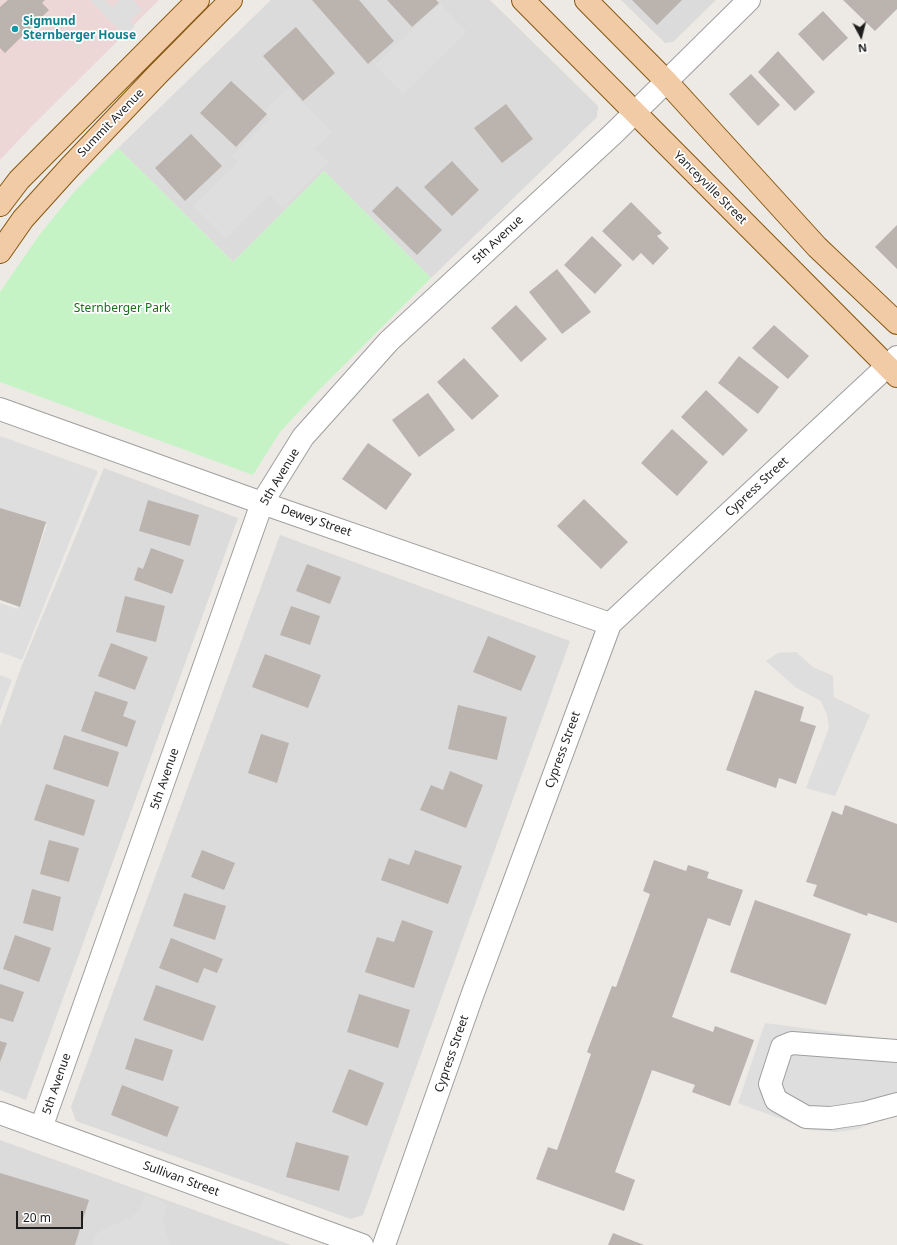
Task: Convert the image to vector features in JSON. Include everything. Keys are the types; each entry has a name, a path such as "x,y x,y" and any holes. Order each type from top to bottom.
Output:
{"main road":[{"name":"Summit Avenue","path":"0,206 19,180 198,0"},
{"name":"Summit Avenue","path":"0,252 23,219 69,168 156,76 231,0"},
{"name":"Yanceyville Street","path":"523,0 894,367"},
{"path":"586,0 666,81 817,247 897,323"}],"street":[{"name":"5th Avenue","path":"41,1128 262,503 303,437 389,341 607,140 749,0"},
{"name":"Cypress Street","path":"384,1245 473,993 610,624 690,548 894,367"},
{"name":"Dewey Street","path":"0,408 262,503 610,624"},
{"path":"897,1051 792,1043 782,1047 770,1084 776,1100 806,1117 831,1118 864,1113 897,1104"},
{"name":"Sullivan Street","path":"0,1113 362,1245"}],"shaded area":[{"path":"0,0 159,0 33,125 0,160"},
{"path":"90,0 105,0 112,7 119,0 133,0 142,10 130,21 135,26 125,36"},
{"path":"271,0 490,0 598,106 597,117 431,278 324,171 233,262 118,148"},
{"path":"621,0 716,0 673,42 665,43"},
{"path":"440,3 467,32 403,94 375,65"},
{"path":"288,88 332,132 315,149 329,162 283,208 270,195 226,239 193,206 238,162 232,156 269,119 262,113"},
{"path":"0,436 98,471 22,660 0,652 0,603 17,609 47,525 0,508"},
{"path":"104,468 238,518 26,1100 0,1090 0,727 22,665"},
{"path":"280,535 570,641 363,1215 351,1219 76,1121 71,1107"},
{"path":"796,652 813,667 833,676 834,697 870,715 835,796 806,788 829,728 827,715 821,701 795,687 766,661 778,653"},
{"path":"0,675 12,680 0,711"},
{"path":"765,1023 897,1040 897,1112 858,1129 836,1132 811,1130 738,1103"},
{"path":"0,1140 291,1245 0,1245"},
{"path":"145,1195 168,1204 163,1220 166,1235 171,1245 92,1245 95,1236 100,1231 129,1218 139,1211"}],"green space":[{"name":"Sternberger Park","path":"118,148 233,262 324,171 431,278 319,390 280,432 253,475 0,382 0,292 40,234 75,191"}],"building":[{"name":"Sigmund Sternberger House","path":"8,0 45,0 42,3 49,10 5,53 0,48 0,7"},
{"path":"312,0 359,0 394,41 368,64"},
{"path":"387,0 436,0 439,3 412,27"},
{"path":"632,0 682,0 657,25"},
{"path":"843,0 897,0 897,9 875,31"},
{"path":"823,11 848,38 823,61 798,34"},
{"path":"296,27 335,73 303,101 263,56"},
{"path":"778,51 815,92 795,111 758,72"},
{"path":"751,74 780,105 758,126 729,94"},
{"path":"231,81 267,114 236,147 200,113"},
{"path":"506,104 533,139 502,163 474,128"},
{"path":"191,134 222,166 185,201 155,168"},
{"path":"452,161 479,190 452,216 424,187"},
{"path":"397,186 442,230 417,255 372,211"},
{"path":"631,202 662,233 657,236 669,248 653,265 641,253 633,261 602,231"},
{"path":"897,225 897,269 875,247"},
{"path":"592,236 622,265 595,294 564,265"},
{"path":"557,269 591,312 562,334 529,292"},
{"path":"516,305 547,339 521,362 491,328"},
{"path":"774,325 809,356 788,379 752,348"},
{"path":"739,356 779,387 758,414 718,383"},
{"path":"464,358 499,396 472,420 437,382"},
{"path":"706,390 748,430 723,456 681,417"},
{"path":"428,393 455,430 419,457 392,420"},
{"path":"672,429 708,462 677,496 641,463"},
{"path":"368,443 412,474 386,510 342,479"},
{"path":"584,499 628,542 601,569 557,526"},
{"path":"148,500 199,515 190,546 139,531"},
{"path":"0,508 46,522 20,607 0,600"},
{"path":"151,548 184,560 172,594 134,580 138,567 143,569"},
{"path":"307,564 341,577 330,604 296,591"},
{"path":"125,596 165,606 156,642 116,632"},
{"path":"291,606 320,616 310,645 280,635"},
{"path":"488,636 536,656 521,691 473,672"},
{"path":"111,643 148,657 135,690 98,676"},
{"path":"265,654 321,675 308,708 252,687"},
{"path":"755,690 804,707 800,721 816,726 796,784 779,778 776,788 726,770"},
{"path":"95,691 128,702 123,716 136,721 127,747 81,731"},
{"path":"458,705 507,717 497,760 448,749"},
{"path":"261,734 289,743 277,783 248,773"},
{"path":"64,735 119,752 108,787 53,769"},
{"path":"450,771 483,785 466,828 420,810 431,785 443,790"},
{"path":"46,784 95,800 84,836 34,820"},
{"path":"845,805 897,824 897,923 868,913 867,916 813,896 817,885 806,882 832,811 842,815"},
{"path":"49,840 79,848 69,882 40,874"},
{"path":"202,850 235,863 224,890 191,877"},
{"path":"415,850 462,866 448,904 381,880 389,858 409,865"},
{"path":"654,860 686,871 688,865 709,872 707,878 743,890 730,926 708,918 672,1017 713,1032 715,1026 754,1040 730,1106 692,1092 695,1085 652,1070 615,1172 635,1180 624,1211 536,1179 548,1147 557,1150 591,1054 587,1052 612,986 616,987 650,894 643,891"},
{"path":"32,889 61,897 53,931 23,923"},
{"path":"184,893 226,906 215,940 173,926"},
{"path":"755,900 851,934 826,1005 730,972"},
{"path":"402,920 433,931 414,988 365,972 377,937 394,942"},
{"path":"15,935 51,948 39,982 3,969"},
{"path":"171,938 223,959 217,973 204,968 198,983 159,968"},
{"path":"0,984 24,992 13,1022 0,1018"},
{"path":"156,985 216,1006 203,1041 143,1020"},
{"path":"359,994 410,1010 398,1048 347,1032"},
{"path":"135,1038 173,1050 163,1081 125,1069"},
{"path":"0,1041 7,1043 0,1062"},
{"path":"349,1069 384,1083 367,1126 332,1112"},
{"path":"122,1085 179,1107 167,1137 111,1115"},
{"path":"296,1142 349,1156 339,1191 286,1177"},
{"path":"0,1173 89,1200 75,1245 0,1245"},
{"path":"613,1233 644,1245 608,1245"}],"place":[{"name":"Sigmund Sternberger House","path":"15,29"}]}
